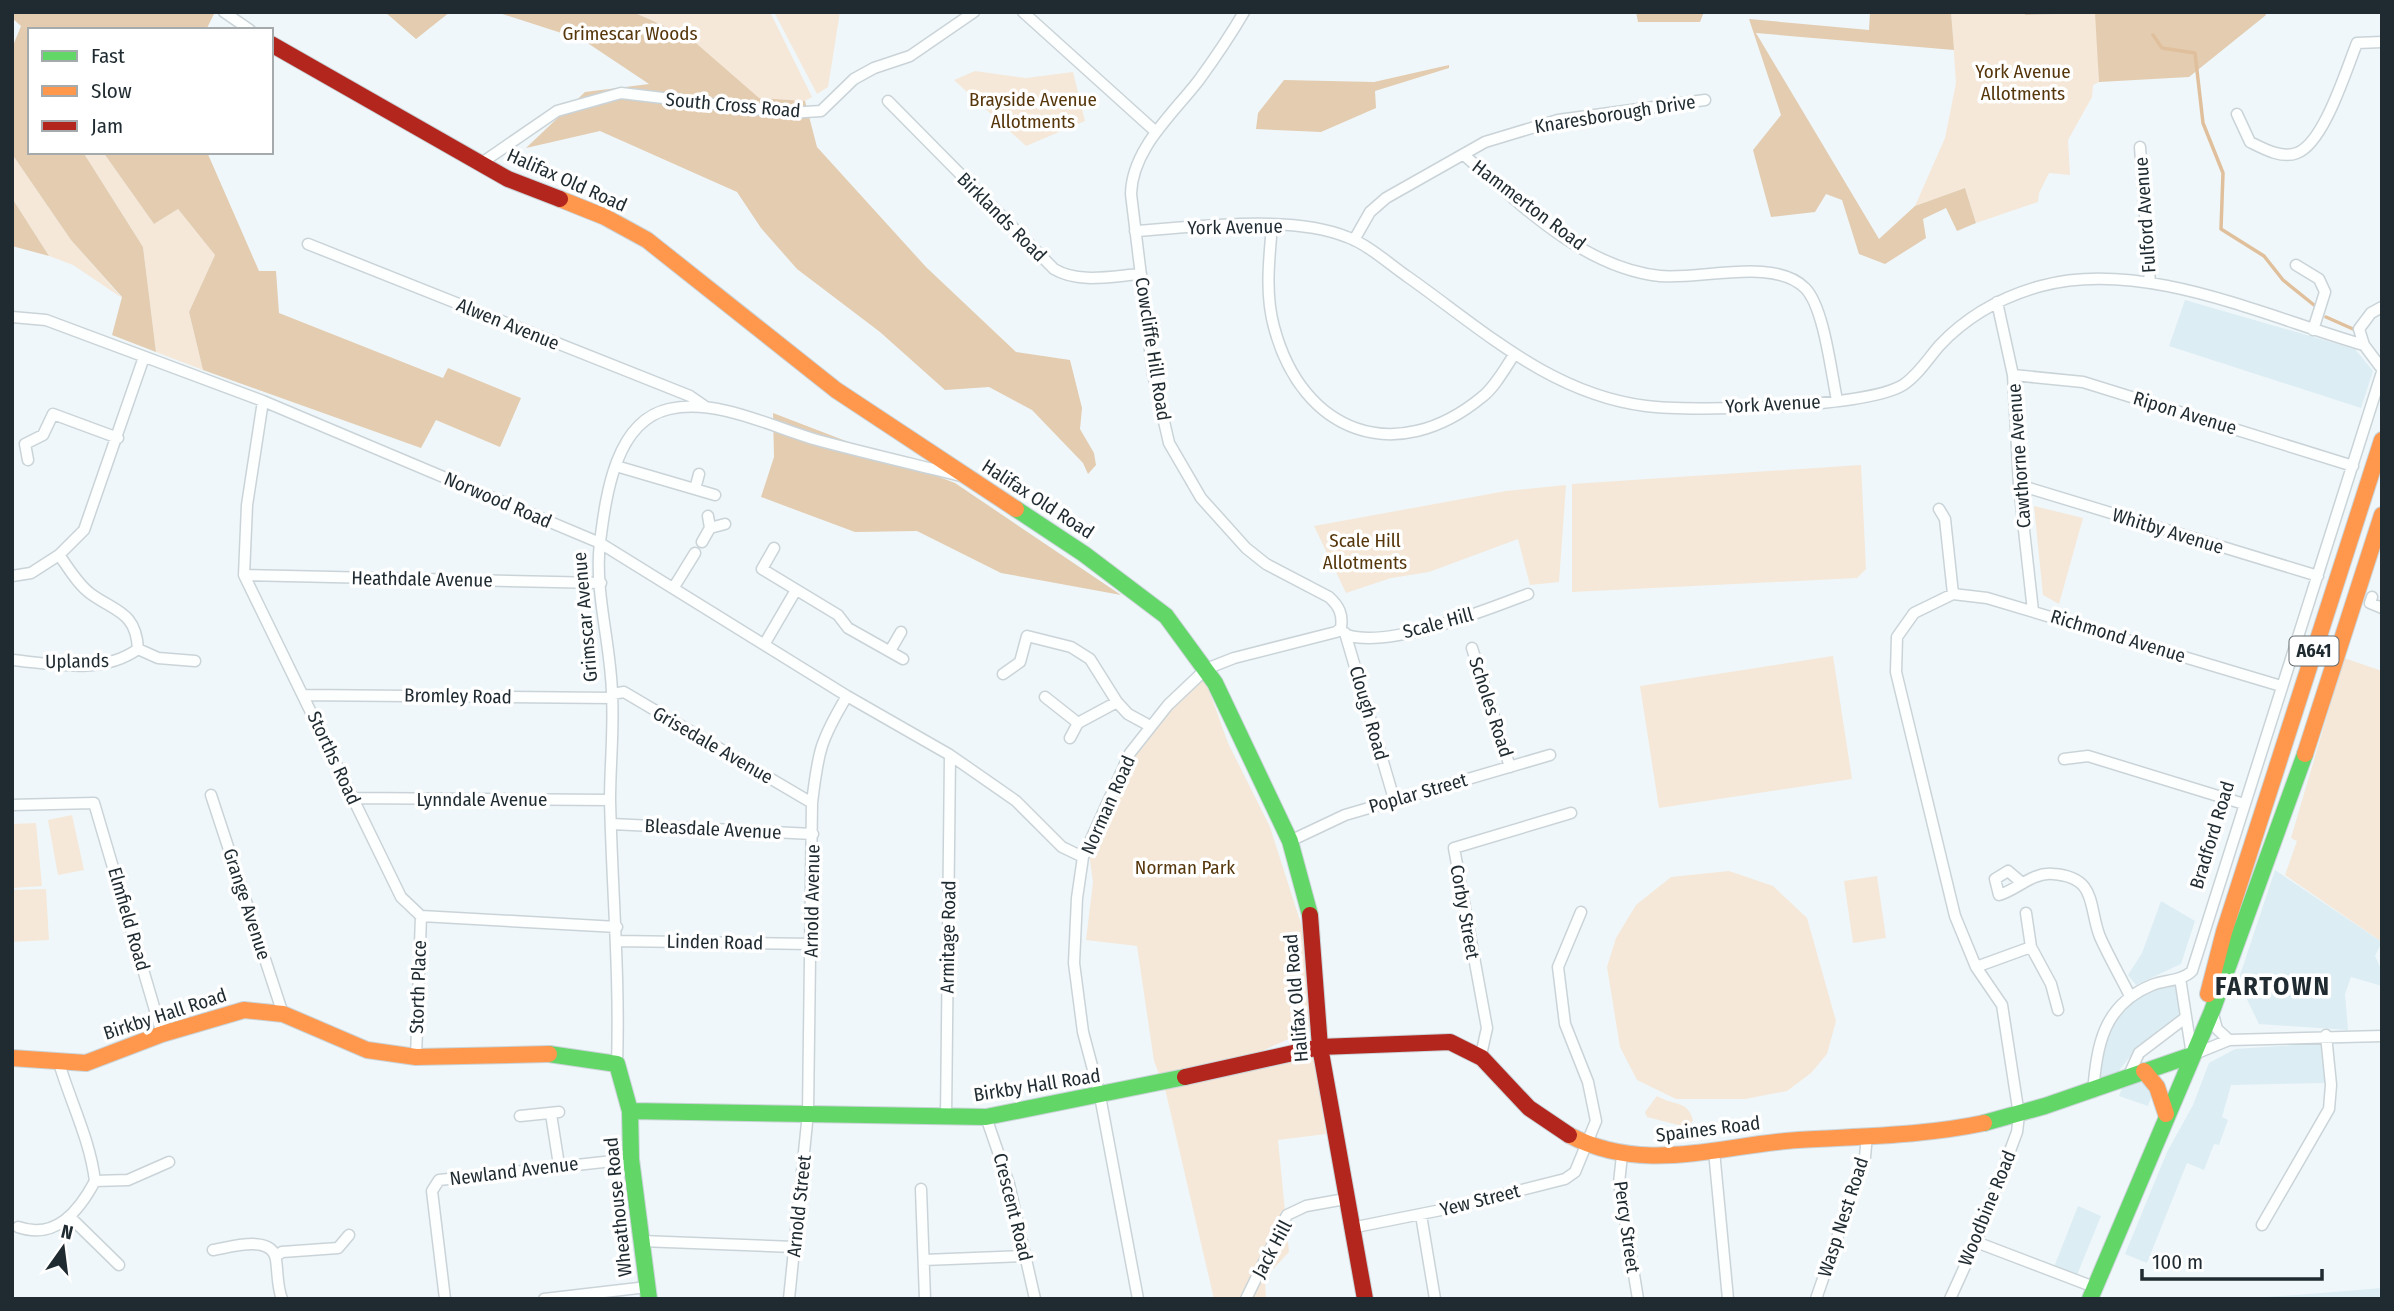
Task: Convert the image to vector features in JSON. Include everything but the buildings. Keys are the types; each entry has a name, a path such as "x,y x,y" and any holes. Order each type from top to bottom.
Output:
{"street":[{"path":"224,12 247,28"},
{"name":"South Cross Road","path":"480,164 557,111 621,93 789,113 821,111 854,79 874,68 910,56 974,12"},
{"path":"1023,12 1156,132"},
{"name":"Cowcliffe Hill Road","path":"1244,12 1198,80 1156,132 1132,171 1131,194 1135,231 1161,415 1169,443 1182,470 1201,498 1246,548 1266,564 1310,586 1337,604 1344,631"},
{"path":"2237,114 2250,142 2273,153 2296,154 2314,142 2357,43 2382,42"},
{"name":"Halifax Old Road","path":"273,45 508,179 605,217 648,240 835,390 1084,554 1166,616 1206,669 1290,841 1310,914 1320,1047 1345,1199 1365,1299"},
{"name":"Knaresborough Drive","path":"1354,240 1370,212 1386,198 1485,142 1558,120 1705,100"},
{"name":"Birklands Road","path":"888,101 1054,269 1065,276 1080,278 1141,274"},
{"name":"Fulford Avenue","path":"2140,147 2150,282"},
{"name":"Hammerton Road","path":"1464,155 1563,236 1615,263 1658,276 1752,272 1774,273 1797,281 1807,290 1816,307 1837,400"},
{"name":"York Avenue","path":"1135,231 1238,225 1334,232 1354,240 1514,355 1581,389 1647,406 1776,405 1889,392 1906,383 1942,343 1976,313 1997,302 2042,286 2103,277 2150,282 2364,345"},
{"path":"1272,226 1269,299 1280,348 1306,395 1324,413 1340,423 1379,434 1403,434 1424,429 1451,417 1485,395 1514,355"},
{"name":"Alwen Avenue","path":"308,244 690,396 706,407"},
{"path":"2296,265 2319,279 2325,292 2313,330"},
{"name":"Cawthorne Avenue","path":"1997,302 2013,375 2019,485 2034,611"},
{"path":"2364,345 2359,329 2371,313 2382,307"},
{"name":"Norwood Road","path":"12,317 46,320 263,401 600,543 847,696 950,755 1016,801 1062,847 1083,857"},
{"name":"Bradford Road","path":"2180,978 2192,971 2382,370 2364,345"},
{"path":"12,576 31,573 59,555 84,530 144,357"},
{"name":"Ripon Avenue","path":"2013,375 2083,382 2353,466"},
{"name":"Storths Road","path":"263,401 247,505 244,575 401,897 421,916"},
{"name":"Grimscar Avenue","path":"630,1111 617,1064 618,941 610,800 612,696 601,583 600,543 616,466 633,432 650,417 667,409 706,407 818,440 965,478"},
{"path":"28,460 25,444 43,435 53,414 118,438"},
{"name":"A641","path":"2192,1055 2247,862 2377,473 2382,440"},
{"path":"616,466 715,495"},
{"path":"695,489 699,474"},
{"name":"Whitby Avenue","path":"2019,485 2318,576"},
{"path":"1939,509 1945,519 1953,594 1907,619 1895,648 1896,672 1955,916 1976,967 2002,1005 2020,1115"},
{"name":"A641","path":"2092,1293 2212,1011 2290,800 2382,515"},
{"path":"702,542 710,528 708,516"},
{"path":"710,528 725,524"},
{"path":"774,548 762,569 838,615 848,628 903,659"},
{"path":"674,587 695,553"},
{"path":"59,555 89,593 118,608 137,631 138,649 158,659 195,661"},
{"name":"Heathdale Avenue","path":"244,575 601,583"},
{"path":"765,643 796,590"},
{"name":"Scale Hill","path":"1344,631 1358,639 1406,633 1465,618 1528,594"},
{"name":"Richmond Avenue","path":"1953,594 1987,598 2034,611 2281,686"},
{"path":"2372,597 2370,603 2382,608"},
{"path":"1206,669 1234,657 1344,631"},
{"name":"Clough Road","path":"1344,631 1394,799"},
{"path":"890,652 901,632"},
{"path":"1003,674 1020,662 1027,636 1071,647 1090,659 1117,702 1128,714 1150,726"},
{"name":"Scholes Road","path":"1472,648 1510,767"},
{"name":"Uplands","path":"12,660 65,666 103,664 124,659 138,649"},
{"name":"Norman Road","path":"1138,1299 1100,1096 1083,1032 1074,963 1077,898 1083,857 1120,771 1150,726 1206,669"},
{"name":"Grisedale Avenue","path":"612,696 624,692 812,803"},
{"name":"Bromley Road","path":"304,695 612,696"},
{"name":"Arnold Avenue","path":"808,1114 812,803 817,754 824,735 847,696"},
{"path":"1045,697 1078,723"},
{"path":"1070,738 1078,723 1117,702"},
{"name":"Armitage Road","path":"946,1118 950,755"},
{"name":"Poplar Street","path":"1290,841 1345,815 1550,755"},
{"path":"2064,759 2088,756 2244,804"},
{"name":"Grange Avenue","path":"211,795 283,1014"},
{"name":"Lynndale Avenue","path":"353,799 610,800"},
{"name":"Elmfield Road","path":"12,805 94,803 162,1034"},
{"name":"Corby Street","path":"1481,1055 1487,1028 1454,848 1571,813"},
{"name":"Bleasdale Avenue","path":"612,824 813,834"},
{"path":"2021,883 2052,873 2080,881 2093,900 2099,934 2130,996"},
{"name":"Yew Street","path":"1351,1228 1421,1215 1565,1179 1575,1172 1596,1121 1594,1103 1566,1024 1558,967 1581,912"},
{"path":"2026,913 2031,947 2051,984 2058,1010"},
{"path":"421,916 617,927"},
{"name":"Storth Place","path":"416,1058 421,916"},
{"name":"Linden Road","path":"618,941 811,944"},
{"path":"1976,967 2031,947"},
{"path":"2094,1092 2097,1046 2109,1020 2130,996 2154,984 2180,978 2192,1055 2229,1040 2326,1035 2382,1036"},
{"name":"Birkby Hall Road","path":"12,1058 86,1063 162,1034 244,1010 283,1014 367,1050 416,1058 544,1053 617,1064"},
{"path":"2212,1011 2217,1030 2229,1040"},
{"path":"2128,1077 2139,1053 2185,1018"},
{"path":"2262,1225 2329,1109 2331,1084 2326,1035"},
{"name":"Spaines Road","path":"1320,1047 1450,1042 1468,1046 1481,1055 1522,1102 1588,1144 1622,1155 1669,1158 1867,1135 1951,1129 2020,1115 2094,1092 2192,1055"},
{"name":"Birkby Hall Road","path":"630,1111 986,1117 1100,1096 1320,1047"},
{"path":"18,1227 31,1232 46,1230 71,1218 95,1181 91,1151 71,1104 60,1063"},
{"path":"2144,1071 2157,1087 2166,1114"},
{"name":"Wheathouse Road","path":"630,1111 631,1158 648,1293"},
{"path":"520,1116 555,1113 559,1165"},
{"name":"Arnold Street","path":"789,1299 808,1114"},
{"name":"Woodbine Road","path":"1950,1299 1976,1242 2017,1132 2020,1115"},
{"name":"Crescent Road","path":"986,1117 1009,1184 1035,1299"},
{"name":"Wasp Nest Road","path":"1816,1299 1865,1157 1867,1135"},
{"path":"1714,1151 1728,1299"},
{"name":"Percy Street","path":"1622,1155 1619,1183 1638,1299"},
{"name":"Newland Avenue","path":"445,1299 432,1191 439,1181 631,1158"},
{"path":"95,1181 128,1180 169,1163"},
{"path":"921,1189 925,1299"},
{"name":"Jack Hill","path":"1246,1299 1287,1216 1306,1206 1345,1199"},
{"path":"1421,1215 1435,1299"},
{"path":"71,1218 119,1265"},
{"path":"276,1256 282,1252 338,1248 349,1236"},
{"path":"641,1241 794,1247"},
{"path":"1976,1242 2092,1293"},
{"path":"213,1250 261,1244 271,1247 276,1256 282,1299"},
{"path":"924,1260 1024,1256"},
{"path":"544,1299 648,1293"}],"shaded area":[{"path":"2185,300 2355,349 2373,371 2361,408 2169,346"},
{"path":"2275,870 2382,942 2375,956 2382,971 2382,986 2351,977 2345,994 2348,1030 2259,1024 2238,981"},
{"path":"2161,901 2195,921 2181,964 2136,985 2128,975 2142,953"},
{"path":"2176,983 2181,1016 2136,1049 2118,1072 2098,1081 2102,1048 2113,1022 2133,999"},
{"path":"2323,1043 2326,1083 2231,1085 2222,1117 2228,1120 2219,1145 2214,1144 2204,1170 2187,1163 2147,1263 2125,1254 2167,1152 2193,1105 2209,1063 2235,1049"},
{"path":"2152,1074 2158,1078 2148,1106 2119,1096 2124,1084"},
{"path":"2078,1206 2101,1216 2077,1275 2054,1267"},
{"path":"2382,1288 2381,1299 2228,1299 2297,1295"}],"green space":[{"path":"12,12 215,12 207,28 28,28 28,154 84,154 143,247 156,352 112,335 122,297 71,240 12,154 12,48 21,26 12,18"},
{"path":"385,12 450,12 416,39"},
{"name":"Grimescar Woods","path":"496,12 633,12 689,37 759,98 805,101 817,147 926,267 1016,352 1070,360 1082,408 1080,429 1094,453 1096,465 1088,474 1083,463 1032,410 989,387 945,390 880,332 797,269 761,228 737,192 600,131 526,148 585,92 649,84 583,40"},
{"path":"633,12 770,12 812,97 805,101 759,99 689,37"},
{"path":"774,12 840,12 828,87 817,94"},
{"path":"1636,12 1704,12 1700,22 1638,22"},
{"path":"1870,12 1951,12 1954,50 1756,33 1879,239 1915,206 1965,188 1976,223 1957,231 1946,208 1923,219 1926,238 1885,264 1859,254 1842,200 1826,194 1815,212 1771,217 1753,150 1781,115 1749,19 1869,30"},
{"name":"York Avenue Allotments","path":"1951,12 2025,12 2026,15 2096,13 2099,82 2093,85 2092,97 2068,140 2070,175 2049,173 2039,193 2038,202 1976,223 1965,188 1915,206 1945,138 1956,83"},
{"path":"2025,12 2265,12 2266,15 2189,77 2099,82 2095,13 2025,15"},
{"path":"1449,65 1449,68 1375,91 1376,108 1321,132 1256,129 1258,113 1284,80 1374,82"},
{"name":"Brayside Avenue Allotments","path":"975,71 1026,78 1073,72 1085,121 1026,146 954,80"},
{"path":"12,154 71,240 122,298 73,265 49,256 12,198"},
{"path":"84,154 104,154 154,224 178,209 215,255 189,312 203,370 156,352 143,247"},
{"path":"104,154 208,154 259,271 276,271 279,313 443,378 448,368 521,398 500,447 436,420 421,448 203,370 189,312 215,255 178,209 154,224"},
{"path":"12,198 49,256 12,246"},
{"path":"773,413 955,483 1121,595 1001,573 917,531 855,532 761,497 774,457"},
{"path":"1861,465 1866,569 1857,578 1572,592 1572,484"},
{"name":"Scale Hill Allotments","path":"1566,485 1559,582 1530,585 1518,539 1429,572 1391,578 1346,593 1314,526 1506,491"},
{"path":"2034,506 2083,518 2059,604 2043,595"},
{"path":"1833,656 1852,779 1659,808 1640,686"},
{"path":"2344,658 2382,671 2382,942 2285,875 2297,841 2291,838"},
{"name":"Norman Park","path":"1204,676 1228,743 1270,827 1312,958 1309,1030 1264,1050 1268,1068 1314,1056 1326,1134 1278,1140 1289,1252 1265,1278 1266,1299 1214,1299 1166,1093 1154,1061 1137,946 1086,940 1093,882 1089,853 1114,795 1144,739"},
{"path":"72,815 84,870 58,875 48,820"},
{"path":"36,823 42,886 12,888 12,824"},
{"path":"1729,871 1773,886 1807,918 1836,1021 1827,1054 1811,1073 1787,1091 1745,1099 1676,1099 1637,1080 1620,1047 1607,967 1616,938 1636,905 1671,877"},
{"path":"1877,876 1886,938 1853,943 1844,881"},
{"path":"46,889 49,940 12,942 12,890"},
{"path":"1657,1096 1684,1106 1693,1121 1686,1127 1647,1117 1645,1112"}],"waterway":[{"path":"2153,35 2162,48 2195,53 2203,123 2223,173 2221,229 2264,256 2283,280 2314,305"},
{"path":"2326,317 2353,329"}],"traffic: fast":[{"path":"1016,509 1084,554 1166,616 1215,683 1290,841 1310,915"},
{"path":"2090,1299 2212,1011 2305,754"},
{"path":"549,1054 617,1064 630,1111 631,1159 649,1299"},
{"path":"1984,1123 2045,1106 2192,1055"},
{"path":"630,1111 986,1117 1185,1077"}],"traffic: slow":[{"path":"560,199 605,217 647,240 836,390 1016,509"},
{"path":"2208,994 2224,932 2382,440"},
{"path":"2305,754 2382,515"},
{"path":"12,1058 86,1063 162,1034 244,1010 283,1014 367,1050 416,1057 549,1054"},
{"path":"2144,1071 2157,1087 2166,1114"},
{"path":"1569,1135 1597,1147 1654,1155 1798,1140 1915,1133 1984,1123"}],"traffic: jam":[{"path":"273,45 508,179 560,199"},
{"path":"1310,915 1320,1047 1365,1299"},
{"path":"1185,1077 1320,1047 1450,1042 1482,1058 1529,1108 1569,1135"}],"district":[{"name":"FARTOWN","path":"2273,986"}]}
